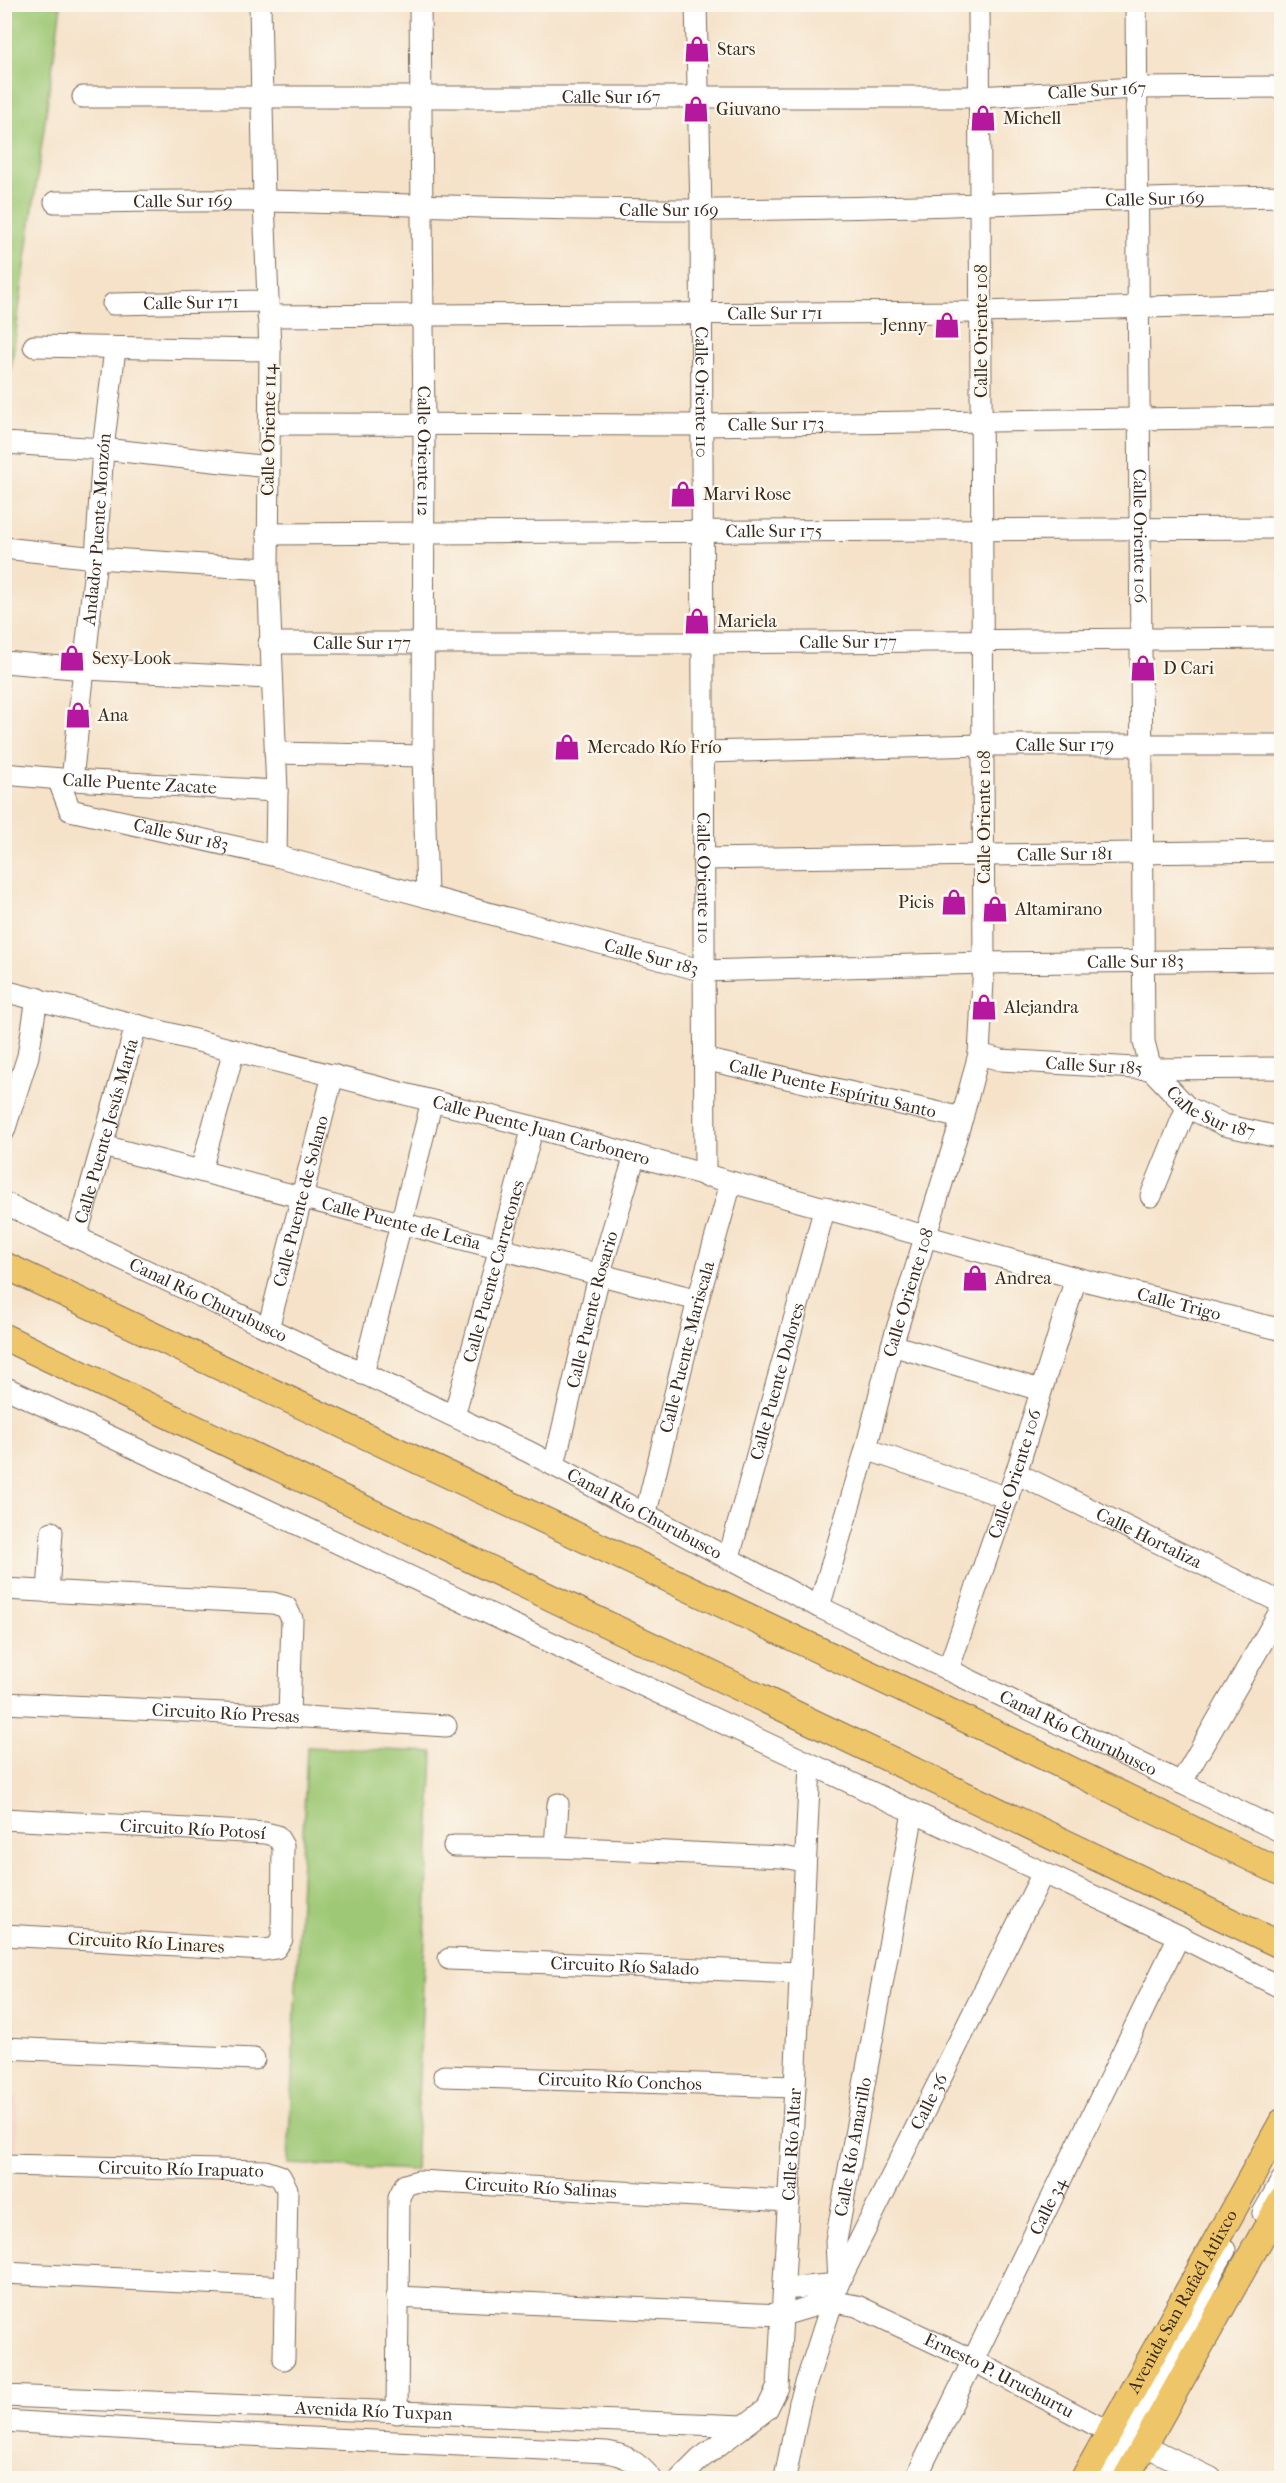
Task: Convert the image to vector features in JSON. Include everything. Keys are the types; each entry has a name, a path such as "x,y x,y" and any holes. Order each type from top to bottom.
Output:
{"main road":[{"name":"Canal Río Churubusco","path":"4,1265 1018,1744 1281,1874"},
{"path":"4,1337 1281,1946"},
{"name":"Avenida San Rafaél Atlixco","path":"1126,2478 1127,2439 1281,2122"},
{"name":"Avenida San Rafaél Atlixco","path":"1084,2478 1127,2439 1281,2199"}],"street":[{"name":"Calle Oriente 114","path":"260,4 270,350 267,534 270,678 277,791 276,856"},
{"name":"Calle Oriente 112","path":"420,4 425,643 423,756 428,897"},
{"name":"Calle Oriente 110","path":"696,4 702,315 705,1176"},
{"name":"Calle Oriente 108","path":"819,1607 866,1449 892,1345 962,1118 979,1054 984,963 984,855 979,4"},
{"name":"Calle Oriente 106","path":"1136,4 1142,960 1144,1042 1151,1068"},
{"name":"Calle Sur 167","path":"83,97 262,95 980,97 1136,88 1281,87"},
{"name":"Calle Sur 169","path":"55,202 264,201 422,207 701,210 980,206 1281,196"},
{"name":"Calle Sur 171","path":"113,304 422,316 980,312 1281,303"},
{"path":"34,346 270,350"},
{"name":"Andador Puente Monzón","path":"65,780 85,669 96,558 103,449 115,349"},
{"name":"Calle Sur 173","path":"270,424 702,425 1281,417"},
{"path":"4,443 103,449 268,467"},
{"name":"Calle Sur 175","path":"267,534 1281,528"},
{"path":"4,549 96,558 268,569"},
{"name":"Calle Sur 177","path":"269,643 703,643 1281,638"},
{"path":"4,662 85,669 270,678"},
{"name":"Calle Sur 179","path":"703,752 983,745 1141,747 1281,745"},
{"path":"275,753 423,756"},
{"name":"Calle Puente Zacate","path":"4,774 65,780 277,791"},
{"name":"Calle Sur 183","path":"65,780 70,810 276,856 704,971 984,963 1281,960"},
{"name":"Calle Sur 181","path":"703,859 1281,851"},
{"name":"Calle Puente Juan Carbonero","path":"4,991 533,1127 705,1176 925,1234 1076,1278"},
{"path":"4,1131 28,1056 37,998"},
{"name":"Calle Puente Jesús María","path":"76,1238 136,1026"},
{"path":"201,1170 234,1050"},
{"name":"Calle Sur 185","path":"979,1054 1001,1060 1151,1068 1281,1068"},
{"name":"Calle Puente Espíritu Santo","path":"704,1059 962,1118"},
{"name":"Calle Sur 187","path":"1151,1068 1187,1107 1224,1125 1281,1138"},
{"name":"Calle Puente de Solano","path":"268,1329 333,1075"},
{"path":"363,1374 432,1101"},
{"path":"1151,1196 1187,1107"},
{"name":"Calle Puente Carretones","path":"454,1416 533,1127"},
{"name":"Calle Puente de Leña","path":"103,1146 698,1300"},
{"name":"Calle Puente Rosario","path":"554,1465 599,1276 635,1155"},
{"name":"Calle Puente Mariscala","path":"646,1512 698,1300 731,1183"},
{"name":"Canal Río Churubusco","path":"4,1203 554,1465 646,1512 819,1607 1281,1832"},
{"name":"Calle Puente Dolores","path":"729,1557 825,1207"},
{"name":"Calle Oriente 106","path":"948,1670 1008,1498 1076,1278"},
{"name":"Calle Trigo","path":"1076,1278 1281,1330"},
{"path":"892,1345 1040,1390"},
{"path":"4,1387 1179,1936 1281,1988"},
{"path":"866,1449 1008,1498"},
{"name":"Calle Hortaliza","path":"1016,1473 1281,1603"},
{"path":"48,1592 52,1532"},
{"path":"4,1589 273,1603 286,1607 292,1619 289,1716"},
{"path":"1181,1783 1281,1608"},
{"name":"Circuito Río Presas","path":"4,1703 289,1716 446,1726"},
{"name":"Calle Río Altar","path":"681,2478 700,2459 767,2409 778,2387 810,1765"},
{"path":"555,1847 558,1804"},
{"name":"Calle Río Amarillo","path":"785,2478 800,2402 834,2292 836,2241 913,1812"},
{"name":"Circuito Río Potosí","path":"4,1819 265,1833 277,1836 283,1846 282,1939"},
{"path":"454,1846 555,1847 782,1857 804,1861"},
{"name":"Calle 36","path":"834,2292 1043,1873"},
{"name":"Circuito Río Linares","path":"4,1935 264,1950 276,1948 282,1939"},
{"name":"Calle 34","path":"916,2478 1179,1936"},
{"name":"Circuito Río Salado","path":"449,1959 800,1973"},
{"path":"4,2048 254,2059"},
{"name":"Circuito Río Conchos","path":"444,2076 795,2087"},
{"path":"1106,2478 1186,2335 1213,2271 1281,2147"},
{"name":"Circuito Río Irapuato","path":"4,2165 265,2171 280,2176 287,2189 284,2359"},
{"path":"1186,2335 1228,2278 1281,2180"},
{"name":"Circuito Río Salinas","path":"398,2413 399,2197 405,2186 418,2181 789,2201"},
{"path":"4,2274 285,2288"},
{"path":"784,2289 834,2292"},
{"name":"Ernesto P. Uruchurtu","path":"783,2315 834,2292 857,2306 1211,2478"},
{"path":"397,2297 783,2315"},
{"name":"Avenida Río Tuxpan","path":"4,2396 744,2426"},
{"name":"Avenida Río Tuxpan","path":"4,2421 606,2452 622,2454 638,2463 651,2478"}],"shaded area":[{"path":"5,2096 18,2096 17,2151 5,2150"}],"green space":[{"path":"4,5 61,5 5,411"},
{"path":"307,1747 433,1752 415,2170 288,2164"}],"place":[{"name":"Stars","path":"697,49"},
{"name":"Giuvano","path":"696,109"},
{"name":"Michell","path":"983,118"},
{"name":"Jenny","path":"947,325"},
{"name":"Marvi Rose","path":"683,494"},
{"name":"Mariela","path":"697,621"},
{"name":"Sexy Look","path":"72,658"},
{"name":"D Cari","path":"1143,668"},
{"name":"Ana","path":"78,715"},
{"name":"Mercado Río Frío","path":"567,747"},
{"name":"Picis","path":"954,902"},
{"name":"Altamirano","path":"995,909"},
{"name":"Alejandra","path":"984,1007"},
{"name":"Andrea","path":"975,1278"}]}
